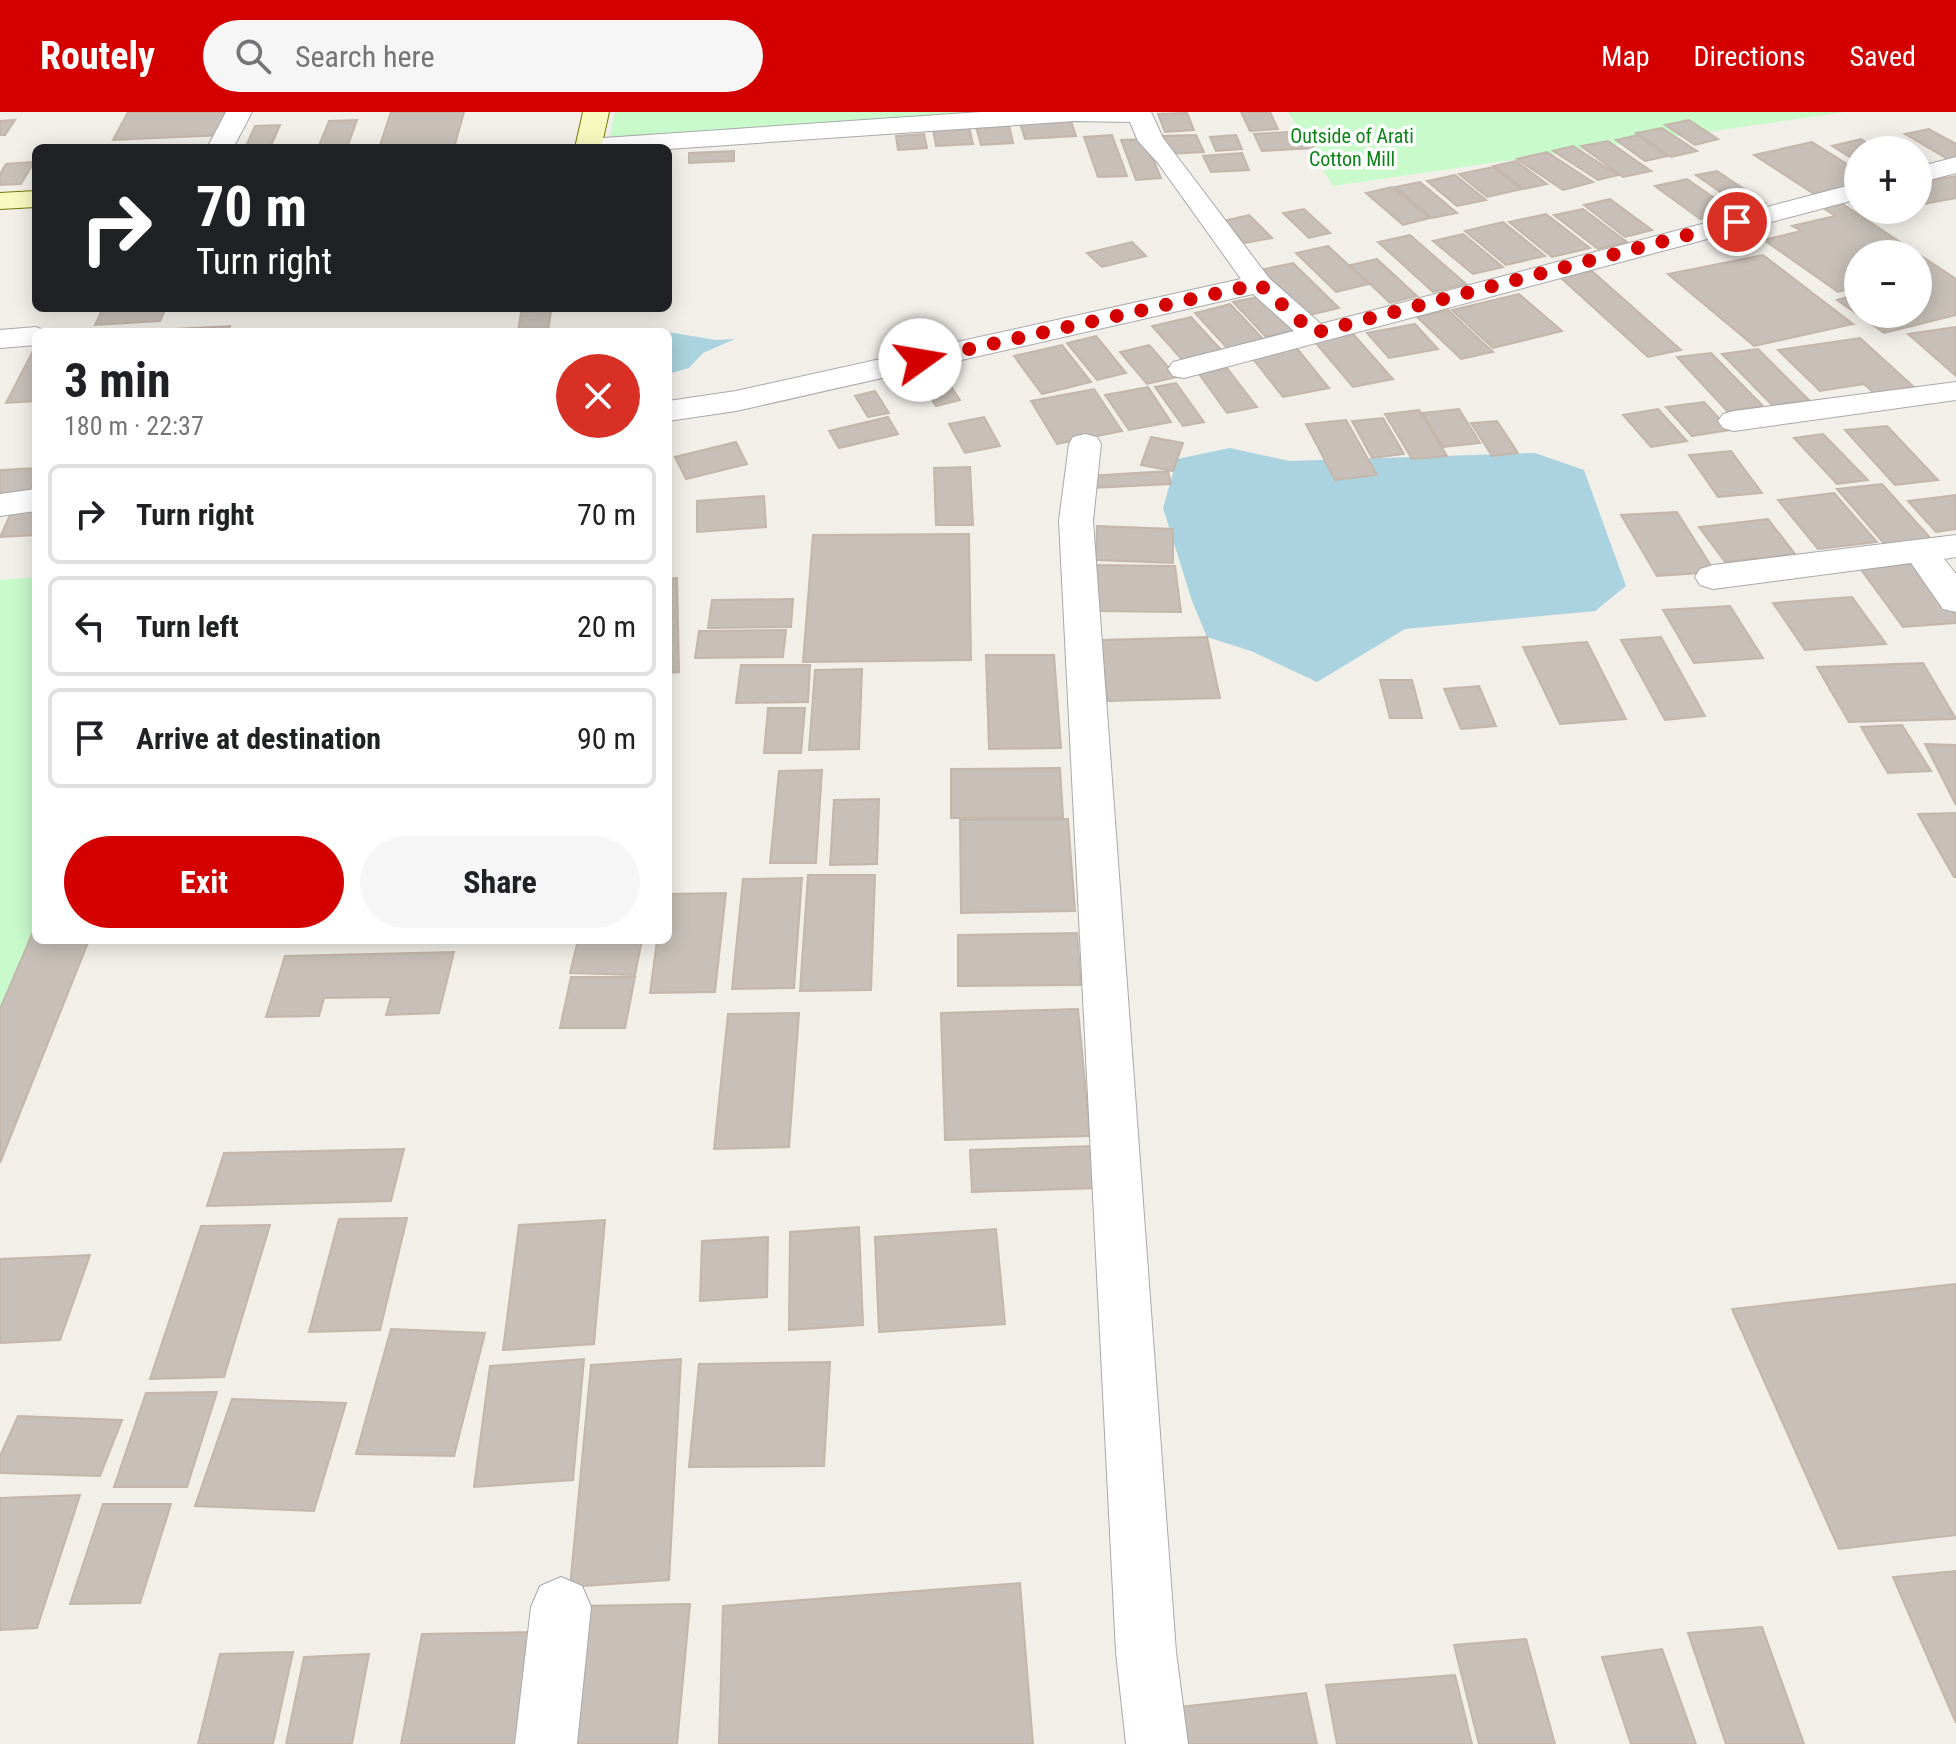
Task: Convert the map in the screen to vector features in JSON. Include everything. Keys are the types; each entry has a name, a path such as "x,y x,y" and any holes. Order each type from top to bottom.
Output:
{"street":[{"path":"222,144 239,112"},
{"path":"590,144 596,112"},
{"path":"632,144 1075,113 1140,115 1151,141 1167,157 1259,284 1314,333"},
{"path":"1932,171 1956,165"},
{"path":"1184,369 1844,195"},
{"path":"0,201 32,199"},
{"path":"672,410 736,401 1259,284"},
{"path":"0,339 32,336"},
{"path":"1734,421 1956,391"},
{"path":"1085,444 1076,521 1146,1652 1157,1744"},
{"path":"0,505 32,501"},
{"path":"1713,577 1956,546"},
{"path":"1920,551 1956,600"},
{"path":"546,1744 561,1607"}],"green space":[{"path":"615,112 1026,112 654,144 608,144"},
{"name":"Outside of Arati Cotton Mill","path":"1288,112 1845,112 1333,186"},
{"path":"32,577 32,944 35,944 0,1053 0,580"}],"water":[{"path":"672,333 716,340 735,339 703,353 689,368 672,373"},
{"path":"1230,448 1289,461 1535,453 1584,470 1626,586 1595,611 1405,629 1317,682 1251,651 1207,637 1192,601 1163,508 1177,459"}],"building":[{"path":"128,112 234,112 224,135 113,140"},
{"path":"391,112 464,112 455,144 380,144"},
{"path":"1241,112 1270,112 1278,129 1250,131"},
{"path":"1187,113 1194,130 1165,132 1158,114"},
{"path":"15,120 5,135 0,135 0,121"},
{"path":"357,120 348,144 320,144 329,121"},
{"path":"1689,120 1718,139 1695,145 1665,125"},
{"path":"1071,121 1076,136 1025,139 1020,123"},
{"path":"280,125 272,144 247,144 255,126"},
{"path":"1009,125 1013,143 981,145 976,127"},
{"path":"969,127 973,144 936,146 933,129"},
{"path":"1662,128 1697,151 1671,157 1636,133"},
{"path":"1929,129 1956,144 1956,160 1951,161 1932,150 1932,136 1905,134"},
{"path":"1305,131 1315,148 1262,151 1254,134"},
{"path":"924,134 927,148 898,150 896,136"},
{"path":"1112,135 1127,176 1098,177 1084,137"},
{"path":"1196,135 1204,152 1168,154 1161,136"},
{"path":"1236,135 1242,149 1216,151 1210,137"},
{"path":"1638,135 1668,156 1645,161 1616,140"},
{"path":"1145,139 1161,178 1136,180 1121,140"},
{"path":"1608,141 1651,171 1623,177 1581,146"},
{"path":"1812,142 1844,162 1844,187 1814,194 1754,155"},
{"path":"1844,143 1844,153 1832,146"},
{"path":"1573,146 1618,175 1598,180 1553,151"},
{"path":"734,151 734,161 689,163 689,153"},
{"path":"1547,152 1593,182 1563,190 1517,159"},
{"path":"1242,153 1249,170 1211,172 1203,156"},
{"path":"1516,161 1547,184 1524,189 1494,166"},
{"path":"32,162 21,184 0,185 0,174 6,164"},
{"path":"1493,167 1522,189 1487,197 1459,174"},
{"path":"1717,171 1765,203 1743,208 1696,175"},
{"path":"1455,175 1486,200 1457,206 1427,181"},
{"path":"1956,176 1956,198 1932,202 1932,180"},
{"path":"1687,179 1733,211 1700,219 1655,186"},
{"path":"1420,182 1457,213 1432,218 1395,187"},
{"path":"1392,187 1430,218 1403,225 1366,193"},
{"path":"1610,199 1652,230 1625,237 1584,205"},
{"path":"1835,199 1844,205 1844,224 1873,224 1897,240 1844,240 1844,290 1838,292 1764,240 1801,231 1792,226 1835,216 1816,203"},
{"path":"1304,209 1330,233 1309,238 1283,213"},
{"path":"1583,209 1627,242 1598,249 1554,215"},
{"path":"1546,214 1590,248 1552,257 1509,222"},
{"path":"1249,215 1272,238 1245,243 1223,221"},
{"path":"1503,222 1545,256 1506,265 1465,231"},
{"path":"1463,234 1503,267 1473,274 1433,241"},
{"path":"1410,235 1466,284 1433,292 1378,242"},
{"path":"1132,242 1146,256 1102,267 1087,253"},
{"path":"1328,246 1369,284 1336,292 1296,253"},
{"path":"1763,255 1844,317 1844,326 1754,346 1668,274"},
{"path":"1377,259 1417,296 1390,303 1350,265"},
{"path":"1293,263 1339,308 1306,316 1260,270"},
{"path":"1932,263 1956,279 1956,315 1932,321"},
{"path":"1592,271 1681,350 1648,357 1560,277"},
{"path":"1519,294 1562,331 1493,348 1452,310"},
{"path":"1263,296 1296,330 1266,337 1233,302"},
{"path":"1230,304 1264,340 1228,349 1195,313"},
{"path":"1448,310 1493,352 1461,359 1417,317"},
{"path":"101,312 164,312 160,321 95,325"},
{"path":"521,312 551,312 549,328 519,328"},
{"path":"1191,317 1223,352 1184,362 1152,326"},
{"path":"1415,324 1438,349 1389,358 1367,333"},
{"path":"1956,327 1956,376 1908,334"},
{"path":"1877,328 1904,328 1884,333"},
{"path":"1353,334 1393,379 1353,387 1314,341"},
{"path":"1096,336 1126,373 1097,380 1067,343"},
{"path":"1860,338 1914,387 1874,393 1864,384 1820,391 1778,350"},
{"path":"1062,345 1091,382 1042,394 1014,356"},
{"path":"1149,345 1177,377 1147,384 1120,352"},
{"path":"1295,346 1329,388 1283,397 1250,355"},
{"path":"1758,349 1809,400 1772,405 1722,354"},
{"path":"32,353 32,401 6,403"},
{"path":"1711,353 1763,406 1727,411 1677,357"},
{"path":"1227,368 1257,407 1227,413 1199,374"},
{"path":"946,379 960,400 936,406 922,385"},
{"path":"1176,383 1204,422 1183,426 1155,387"},
{"path":"1148,387 1171,422 1129,430 1105,395"},
{"path":"1094,389 1122,431 1057,444 1031,401"},
{"path":"875,391 889,413 868,417 855,396"},
{"path":"1704,402 1730,430 1692,436 1666,407"},
{"path":"1459,409 1480,443 1443,447 1422,413"},
{"path":"1658,409 1687,441 1651,447 1623,415"},
{"path":"1419,410 1447,456 1412,459 1385,414"},
{"path":"888,417 898,434 839,448 829,431"},
{"path":"984,417 1000,446 965,453 949,424"},
{"path":"1383,418 1404,454 1372,458 1352,421"},
{"path":"1346,420 1377,475 1335,480 1306,424"},
{"path":"1497,421 1518,453 1492,456 1471,423"},
{"path":"1887,426 1938,480 1895,485 1845,430"},
{"path":"1823,434 1868,480 1837,484 1794,438"},
{"path":"1151,437 1183,443 1173,471 1141,465"},
{"path":"736,442 747,464 686,479 675,457"},
{"path":"1731,451 1762,493 1718,497 1689,455"},
{"path":"970,467 973,525 936,525 934,468"},
{"path":"32,468 32,485 25,500 0,501 0,470"},
{"path":"1168,471 1171,484 1091,488 1088,476"},
{"path":"1882,484 1933,541 1887,547 1837,489"},
{"path":"1834,493 1877,542 1818,549 1778,500"},
{"path":"1956,495 1956,529 1936,532 1908,501"},
{"path":"764,496 766,527 697,532 697,501"},
{"path":"32,509 32,535 0,537 12,511"},
{"path":"1677,512 1715,572 1657,576 1621,515"},
{"path":"1768,519 1795,554 1725,562 1699,527"},
{"path":"1097,526 1173,529 1173,563 1096,560"},
{"path":"969,534 971,660 803,662 813,535"},
{"path":"1918,564 1956,612 1956,623 1903,627 1860,568"},
{"path":"1093,565 1175,566 1181,612 1096,611"},
{"path":"677,578 679,672 672,673 672,579"},
{"path":"1852,597 1886,644 1805,650 1773,603"},
{"path":"793,599 791,627 708,628 712,600"},
{"path":"1730,606 1763,658 1694,663 1663,610"},
{"path":"786,630 783,657 695,658 699,631"},
{"path":"1207,637 1220,698 1108,701 1100,640"},
{"path":"1661,637 1705,716 1665,720 1621,640"},
{"path":"1587,642 1626,719 1560,724 1523,647"},
{"path":"986,655 1054,655 1061,748 989,749"},
{"path":"1923,663 1956,719 1849,722 1817,667"},
{"path":"741,665 810,665 808,702 736,703"},
{"path":"862,669 859,749 809,750 815,670"},
{"path":"1380,680 1412,680 1422,718 1390,718"},
{"path":"1479,686 1496,726 1461,729 1444,689"},
{"path":"768,708 805,708 801,753 764,753"},
{"path":"1902,725 1931,771 1888,773 1861,727"},
{"path":"1925,744 1956,745 1956,805"},
{"path":"1060,768 1063,817 951,818 951,769"},
{"path":"822,770 816,863 770,863 779,771"},
{"path":"879,799 877,864 830,865 834,800"},
{"path":"1956,813 1956,877 1954,877 1918,814"},
{"path":"1068,819 1075,911 961,913 960,820"},
{"path":"808,875 875,875 871,990 800,991"},
{"path":"802,878 794,988 732,989 743,879"},
{"path":"726,893 715,992 650,993 656,944 672,944 672,894"},
{"path":"1077,933 1081,985 958,986 958,935"},
{"path":"32,934 32,944 87,944 0,1163 0,1009"},
{"path":"577,944 641,944 635,975 570,973"},
{"path":"454,952 439,1013 386,1015 391,997 324,998 319,1016 266,1017 285,956"},
{"path":"571,977 635,977 625,1028 560,1028"},
{"path":"1078,1009 1090,1136 945,1140 941,1013"},
{"path":"799,1013 789,1147 714,1149 728,1014"},
{"path":"1095,1146 1100,1188 972,1192 970,1150"},
{"path":"404,1149 391,1201 207,1206 224,1153"},
{"path":"407,1218 380,1330 309,1332 339,1219"},
{"path":"605,1220 594,1344 503,1350 519,1225"},
{"path":"270,1225 224,1377 150,1379 201,1226"},
{"path":"859,1227 863,1325 789,1330 790,1232"},
{"path":"996,1229 1005,1324 879,1332 875,1237"},
{"path":"768,1237 767,1297 700,1301 702,1241"},
{"path":"90,1255 60,1340 0,1343 0,1259"},
{"path":"1956,1284 1956,1535 1839,1549 1732,1309"},
{"path":"391,1329 485,1333 454,1456 356,1454"},
{"path":"584,1359 573,1480 474,1487 490,1366"},
{"path":"681,1359 669,1580 570,1587 591,1365"},
{"path":"830,1362 824,1466 689,1467 699,1364"},
{"path":"217,1392 187,1487 114,1487 146,1393"},
{"path":"232,1399 346,1403 314,1511 195,1506"},
{"path":"18,1416 122,1420 100,1476 0,1473 0,1456"},
{"path":"80,1495 37,1628 0,1630 0,1498"},
{"path":"103,1504 171,1504 140,1603 70,1604"},
{"path":"1956,1571 1956,1723 1893,1577"},
{"path":"1020,1583 1033,1744 719,1744 723,1606"},
{"path":"690,1604 677,1744 555,1744 575,1606"},
{"path":"1762,1627 1804,1744 1726,1744 1688,1633"},
{"path":"534,1632 518,1744 401,1744 422,1634"},
{"path":"1526,1639 1555,1744 1479,1744 1454,1645"},
{"path":"1662,1649 1696,1744 1631,1744 1602,1657"},
{"path":"293,1652 273,1744 198,1744 220,1654"},
{"path":"369,1654 352,1744 286,1744 304,1657"},
{"path":"1455,1675 1472,1744 1337,1744 1326,1685"},
{"path":"1306,1693 1317,1744 1177,1744 1171,1708"}],"route":[{"path":"920,360 1259,284 1314,333 1737,222"}]}
